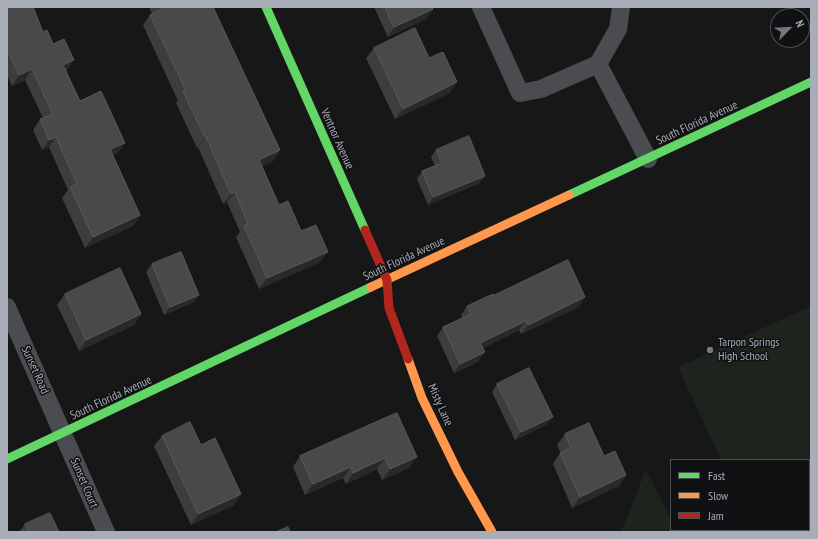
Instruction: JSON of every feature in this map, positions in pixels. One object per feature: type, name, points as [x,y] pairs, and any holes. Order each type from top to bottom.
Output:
[{"type":"street","name":"Ventnor Avenue","points":[[266,7],[387,280]]},
{"type":"street","points":[[481,7],[520,93],[541,89],[598,64],[618,29],[621,7]]},
{"type":"street","points":[[598,64],[648,159]]},
{"type":"street","name":"South Florida Avenue","points":[[7,459],[811,82]]},
{"type":"street","name":"Misty Lane","points":[[387,280],[389,308],[422,398],[458,472],[492,532]]},
{"type":"street","name":"Sunset Road","points":[[7,307],[63,433]]},
{"type":"street","name":"Sunset Court","points":[[63,433],[106,532]]},
{"type":"shaded area","points":[[811,306],[811,532],[754,531],[810,531],[810,459],[721,459],[678,367]]},
{"type":"shaded area","points":[[646,469],[670,518],[670,531],[677,532],[621,532]]},
{"type":"building","points":[[7,7],[33,7],[43,32],[47,30],[53,44],[64,39],[74,60],[63,65],[80,101],[101,91],[125,143],[110,149],[140,215],[93,237],[70,187],[77,184],[56,137],[49,140],[40,119],[53,114],[32,69],[19,75],[7,50]]},
{"type":"building","points":[[161,7],[213,7],[280,150],[259,160],[279,205],[288,201],[301,231],[316,225],[328,252],[267,278],[244,226],[248,224],[235,192],[231,194],[206,137],[183,92],[186,91],[150,15],[162,9]]},
{"type":"building","points":[[385,7],[432,7],[433,9],[394,27]]},
{"type":"building","points":[[415,28],[429,58],[443,52],[457,82],[403,109],[374,48]]},
{"type":"building","points":[[469,136],[485,176],[433,197],[422,171],[442,163],[436,150]]},
{"type":"building","points":[[181,252],[199,295],[170,307],[152,264]]},
{"type":"building","points":[[568,260],[585,297],[528,325],[526,321],[480,343],[485,352],[460,364],[443,327],[471,314],[467,306]]},
{"type":"building","points":[[120,268],[141,314],[86,340],[65,294]]},
{"type":"building","points":[[529,368],[553,417],[521,432],[497,384]]},
{"type":"building","points":[[397,413],[417,457],[390,469],[385,458],[353,473],[351,467],[313,484],[300,456]]},
{"type":"building","points":[[190,422],[201,445],[215,438],[241,494],[198,514],[162,436]]},
{"type":"building","points":[[589,423],[604,456],[615,451],[626,475],[580,497],[560,453],[571,448],[565,434]]},
{"type":"building","points":[[50,513],[59,532],[29,532],[25,524]]},
{"type":"building","points":[[288,527],[290,532],[276,532]]},
{"type":"traffic: fast","points":[[266,7],[365,230]]},
{"type":"traffic: fast","points":[[569,195],[811,82]]},
{"type":"traffic: fast","points":[[7,459],[371,287]]},
{"type":"traffic: slow","points":[[371,287],[569,195]]},
{"type":"traffic: slow","points":[[408,359],[422,398],[458,472],[492,532]]},
{"type":"traffic: jam","points":[[365,230],[387,280],[389,308],[408,359]]},
{"type":"place","name":"Tarpon Springs High School","points":[[710,350]]}]
